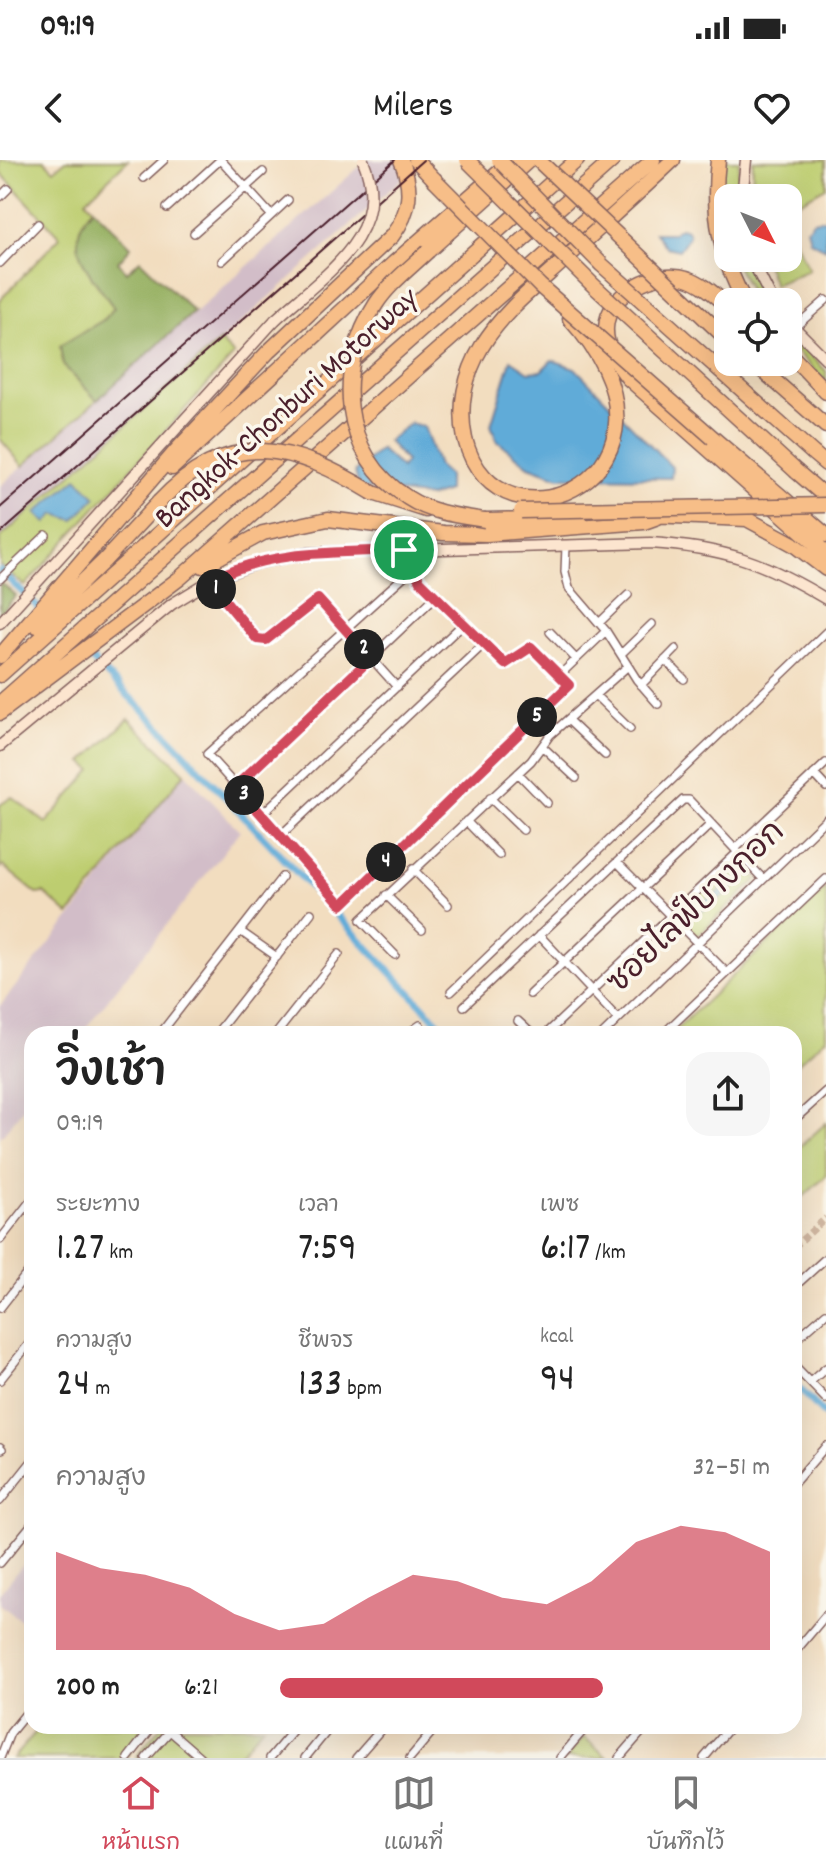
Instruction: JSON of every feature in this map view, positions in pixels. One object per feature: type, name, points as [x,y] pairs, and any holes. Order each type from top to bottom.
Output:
[{"type":"highway","points":[[58,608],[131,506],[176,451],[268,352],[375,253],[402,223],[409,204],[409,184],[401,160]]},
{"type":"highway","points":[[416,160],[540,286],[597,352],[610,379],[617,417],[613,448],[592,479],[561,495],[526,497],[498,487],[479,468],[463,430],[463,397],[482,346],[513,306],[673,160]]},
{"type":"highway","points":[[467,160],[594,286],[826,497]]},
{"type":"highway","points":[[499,160],[602,265],[820,459]]},
{"type":"highway","points":[[131,506],[394,263],[512,160]]},
{"type":"highway","points":[[529,160],[428,251],[378,301],[365,322],[353,349],[347,385],[351,419],[371,463],[407,498],[438,511],[485,520],[627,515],[709,515],[747,519],[793,544],[826,569]]},
{"type":"highway","points":[[538,160],[714,327]]},
{"type":"highway","name":"Bangkok-Chonburi Motorway","points":[[0,675],[58,608],[577,160]]},
{"type":"highway","name":"Bangkok-Chonburi Motorway","points":[[0,703],[613,160]]},
{"type":"highway","points":[[0,713],[180,578],[653,160]]},
{"type":"highway","points":[[718,160],[714,196],[717,233],[737,288]]},
{"type":"highway","points":[[714,294],[700,283],[685,277],[672,275],[639,282],[621,298],[606,324],[607,341],[614,358],[628,378],[826,553]]},
{"type":"highway","points":[[540,286],[826,535]]},
{"type":"highway","points":[[802,368],[826,392]]},
{"type":"highway","points":[[768,376],[826,426]]},
{"type":"highway","points":[[0,656],[39,627],[186,475],[208,461],[230,453],[259,450],[307,458],[386,499],[445,512],[826,505]]},
{"type":"highway","points":[[180,578],[263,533],[310,521],[351,519],[443,533],[487,534],[644,522],[658,517]]},
{"type":"main road","points":[[0,623],[275,320],[348,252],[364,229],[372,210],[373,197],[363,160]]},
{"type":"main road","points":[[742,184],[746,160]]},
{"type":"main road","points":[[802,334],[824,355]]},
{"type":"main road","points":[[0,746],[172,604],[209,581],[258,563],[308,553],[650,543],[729,552],[769,567],[826,599]]},
{"type":"street","points":[[144,178],[164,160]]},
{"type":"street","points":[[167,208],[221,160],[271,215]]},
{"type":"street","points":[[194,233],[263,172]]},
{"type":"street","points":[[0,197],[8,189]]},
{"type":"street","points":[[222,261],[288,200]]},
{"type":"street","points":[[0,263],[38,224]]},
{"type":"street","points":[[802,316],[826,300]]},
{"type":"street","points":[[0,579],[46,535]]},
{"type":"street","points":[[566,546],[565,572],[569,588],[606,631],[641,685],[658,704]]},
{"type":"street","points":[[404,550],[420,581],[505,664],[531,647],[569,685],[342,905],[207,754],[413,568]]},
{"type":"street","points":[[209,581],[262,641],[314,599],[397,687]]},
{"type":"street","points":[[599,623],[628,595]]},
{"type":"street","points":[[236,786],[436,596]]},
{"type":"street","points":[[261,815],[465,622]]},
{"type":"street","points":[[621,654],[652,624]]},
{"type":"street","points":[[564,671],[606,631]]},
{"type":"street","points":[[550,632],[576,659]]},
{"type":"street","points":[[451,992],[826,632]]},
{"type":"street","points":[[280,836],[485,643]]},
{"type":"street","points":[[641,685],[676,649]]},
{"type":"street","points":[[665,660],[684,679]]},
{"type":"street","points":[[395,955],[361,920],[544,748],[550,735],[628,666]]},
{"type":"street","points":[[596,696],[630,729]]},
{"type":"street","points":[[569,721],[605,755]]},
{"type":"street","points":[[544,748],[576,778]]},
{"type":"street","points":[[554,1026],[826,763]]},
{"type":"street","points":[[518,773],[547,803]]},
{"type":"street","points":[[814,774],[826,787]]},
{"type":"street","points":[[490,798],[523,830]]},
{"type":"street","points":[[464,1006],[683,800],[689,800],[763,879]]},
{"type":"street","name":"ซอยไลฟ์บางกอก","points":[[611,1026],[826,819]]},
{"type":"street","points":[[466,821],[499,855]]},
{"type":"street","points":[[530,994],[711,824]]},
{"type":"street","points":[[617,862],[727,973]]},
{"type":"street","points":[[413,869],[448,905]]},
{"type":"street","points":[[166,1026],[282,877]]},
{"type":"street","points":[[671,1026],[826,879]]},
{"type":"street","points":[[386,895],[422,930]]},
{"type":"street","points":[[222,1026],[311,913]]},
{"type":"street","points":[[240,931],[277,957]]},
{"type":"street","points":[[539,935],[618,1019]]},
{"type":"street","points":[[282,1026],[339,954]]},
{"type":"street","points":[[518,1021],[523,1026]]},
{"type":"street","points":[[802,1113],[826,1091]]},
{"type":"street","points":[[0,1240],[24,1209]]},
{"type":"street","points":[[802,1280],[826,1258]]},
{"type":"street","points":[[0,1308],[24,1277]]},
{"type":"street","points":[[802,1334],[826,1313]]},
{"type":"street","points":[[0,1380],[24,1350]]},
{"type":"street","points":[[810,1382],[826,1368]]},
{"type":"street","points":[[802,1374],[826,1399]]},
{"type":"street","points":[[802,1474],[826,1446]]},
{"type":"street","points":[[0,1501],[24,1471]]},
{"type":"street","points":[[0,1563],[24,1534]]},
{"type":"street","points":[[802,1644],[825,1619]]},
{"type":"street","points":[[0,1758],[10,1733],[24,1716]]},
{"type":"street","points":[[0,1732],[10,1733]]},
{"type":"street","points":[[128,1758],[147,1734]]},
{"type":"street","points":[[146,1758],[167,1734]]},
{"type":"street","points":[[173,1734],[200,1757]]},
{"type":"street","points":[[270,1758],[290,1734]]},
{"type":"street","points":[[305,1758],[324,1734]]},
{"type":"street","points":[[356,1758],[377,1734]]},
{"type":"street","points":[[410,1758],[430,1734]]},
{"type":"street","points":[[560,1758],[580,1734]]},
{"type":"street","points":[[619,1758],[640,1734]]},
{"type":"street","points":[[704,1758],[724,1734]]},
{"type":"shaded area","points":[[367,160],[423,160],[0,538],[0,486]]},
{"type":"shaded area","points":[[185,773],[240,831],[87,1026],[24,1026],[24,1107],[0,1138],[0,1006]]},
{"type":"shaded area","points":[[24,1563],[24,1624],[0,1604],[0,1593]]},
{"type":"green space","points":[[0,160],[44,160],[54,170],[66,160],[128,160],[86,200],[93,208],[83,221],[79,234],[82,259],[114,308],[105,319],[60,346],[63,365],[97,400],[23,466],[0,439],[0,300],[60,237],[0,172]]},
{"type":"green space","points":[[725,160],[739,160],[738,184],[722,184]]},
{"type":"green space","points":[[753,160],[826,160],[826,187],[802,200],[802,184],[752,184]]},
{"type":"green space","points":[[93,208],[131,247],[118,262],[127,272],[140,260],[194,312],[97,400],[63,365],[60,346],[105,319],[114,308],[88,272],[78,247],[83,222]]},
{"type":"green space","points":[[802,255],[809,270],[774,285],[769,272],[802,272]]},
{"type":"green space","points":[[740,272],[752,272],[759,288],[748,288]]},
{"type":"green space","points":[[220,341],[234,355],[25,586],[0,566],[0,538]]},
{"type":"green space","points":[[802,347],[826,371],[826,382],[802,357]]},
{"type":"green space","points":[[0,582],[16,596],[0,614]]},
{"type":"green space","points":[[129,719],[185,773],[69,915],[44,893],[37,894],[3,866],[0,868],[0,805],[12,797],[46,823],[92,770],[83,762]]},
{"type":"green space","points":[[737,856],[758,879],[696,937],[675,915]]},
{"type":"green space","points":[[826,888],[826,1038],[802,1060],[802,1026],[679,1026]]},
{"type":"green space","points":[[826,1123],[826,1176],[802,1198],[802,1145]]},
{"type":"green space","points":[[34,1734],[145,1734],[126,1758],[13,1758]]},
{"type":"green space","points":[[154,1734],[256,1734],[236,1758],[135,1758]]},
{"type":"green space","points":[[584,1737],[608,1758],[566,1758]]},
{"type":"water","points":[[824,219],[826,249],[810,241],[807,228],[813,221]]},
{"type":"water","points":[[680,228],[687,230],[689,236],[679,250],[666,247],[655,233],[673,233]]},
{"type":"water","points":[[511,360],[529,372],[541,371],[552,360],[575,368],[672,467],[671,478],[559,477],[529,466],[497,441],[491,425]]},
{"type":"water","points":[[410,423],[424,427],[438,466],[448,475],[448,491],[429,497],[359,487],[355,472],[380,449],[401,468],[406,462],[388,441]]},
{"type":"water","points":[[77,478],[96,497],[74,520],[55,514],[47,523],[36,513]]},
{"type":"water","points":[[726,877],[731,881],[734,877],[732,890],[701,912],[703,902],[721,891]]},
{"type":"waterway","points":[[0,571],[40,609]]},
{"type":"waterway","points":[[83,651],[156,723],[441,1026]]},
{"type":"waterway","points":[[802,1391],[826,1416]]},
{"type":"tunnel","points":[[802,1240],[826,1218]]},
{"type":"railway","points":[[0,508],[395,160]]},
{"type":"railway","points":[[0,534],[423,160]]},
{"type":"route","points":[[404,550],[420,581],[505,664],[531,647],[569,685],[342,905],[236,786],[371,658],[318,599],[314,599],[266,640],[257,639],[209,581],[258,563],[308,553],[404,550]]}]
